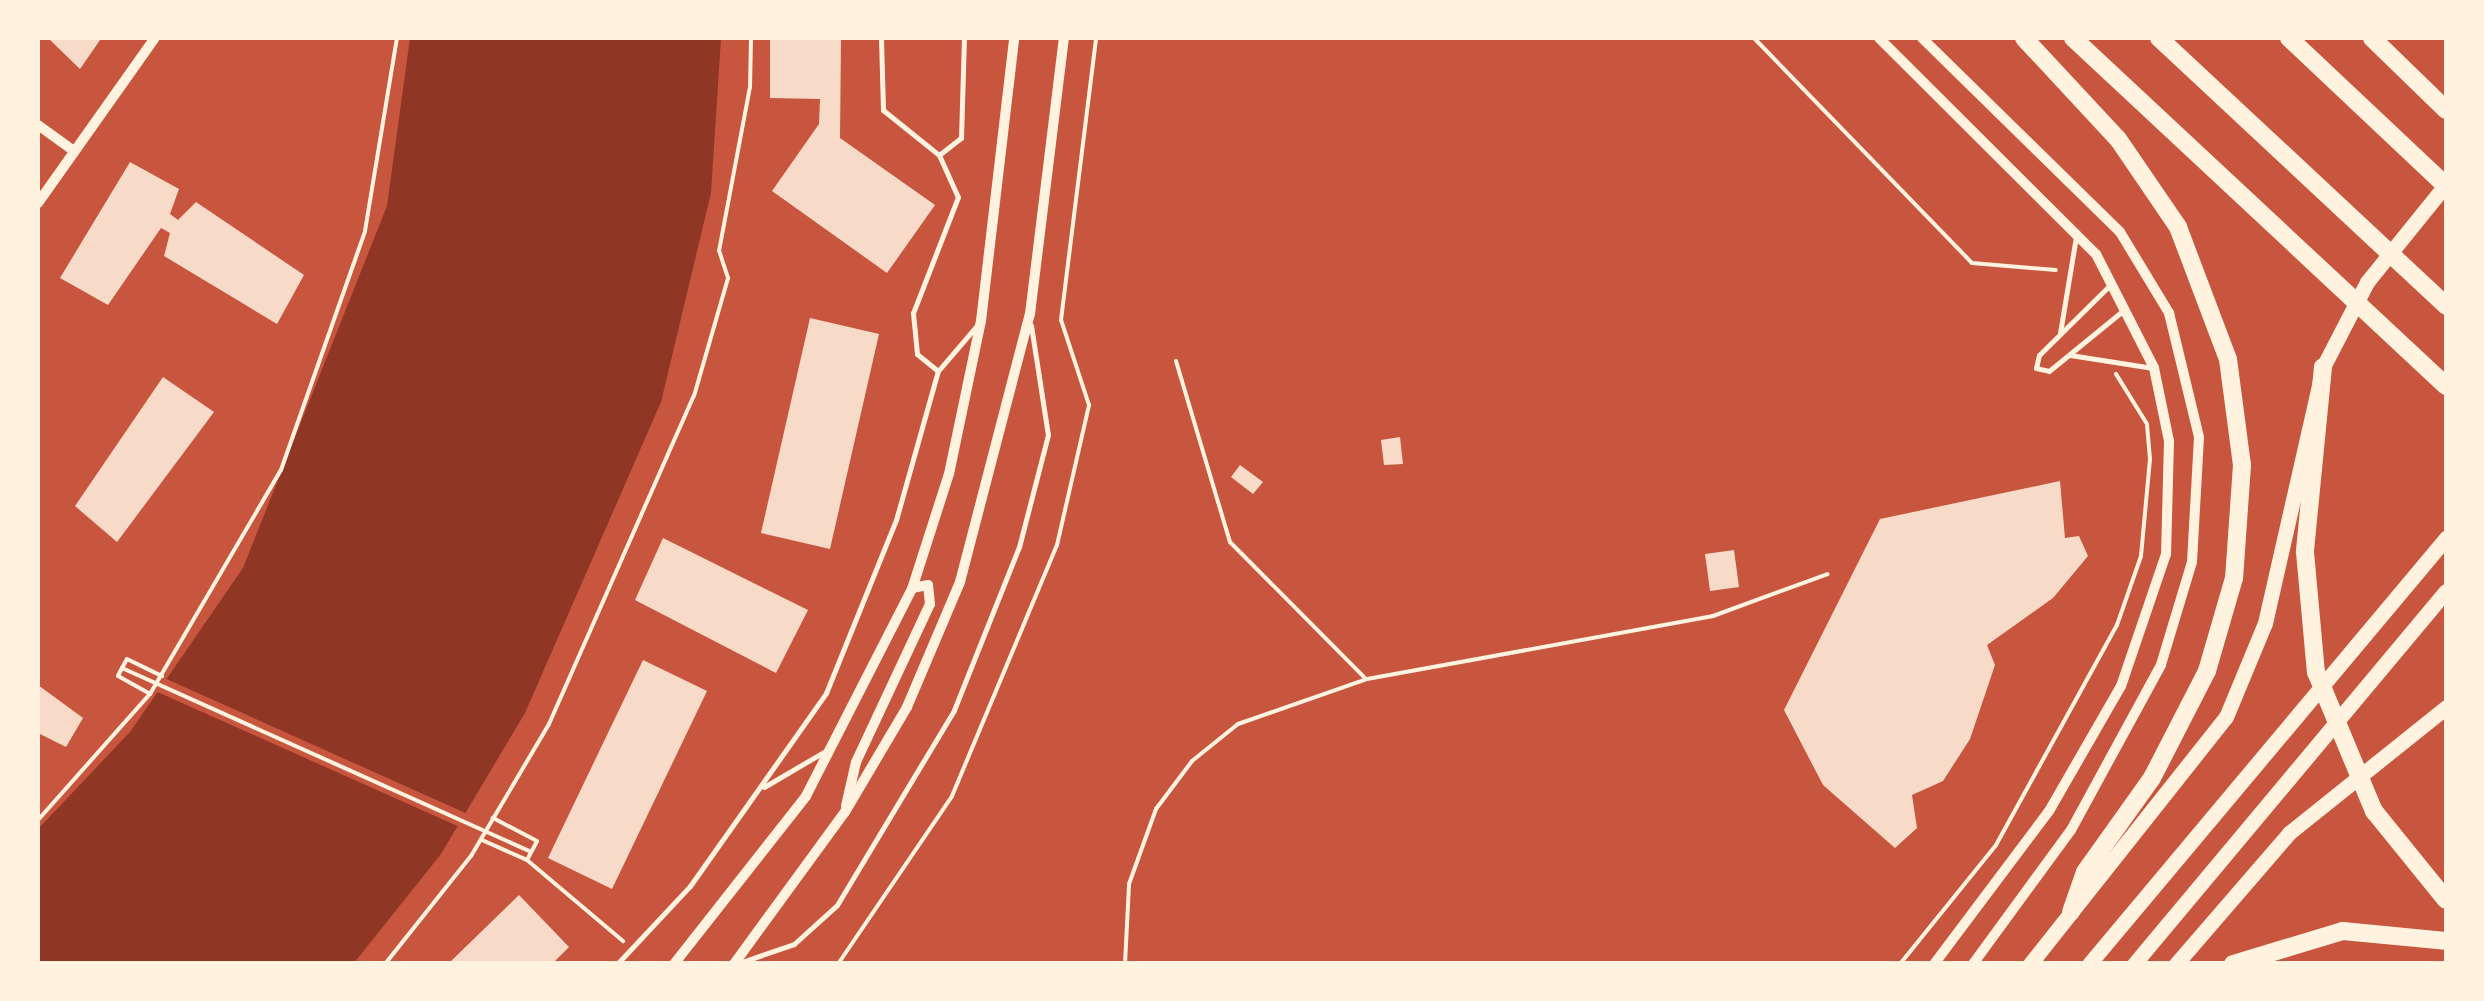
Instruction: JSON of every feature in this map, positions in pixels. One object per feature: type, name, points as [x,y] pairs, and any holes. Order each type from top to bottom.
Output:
[{"type":"highway","points":[[2024,38],[2118,138],[2178,226],[2228,359],[2242,465],[2234,578],[2208,671],[2152,778],[2085,872],[2071,912]]},
{"type":"highway","points":[[2072,38],[2446,386]]},
{"type":"highway","points":[[2159,38],[2446,306]]},
{"type":"highway","points":[[2290,38],[2446,185]]},
{"type":"highway","points":[[2372,38],[2446,110]]},
{"type":"highway","points":[[2323,366],[2306,536],[2316,672],[2374,810],[2446,900]]},
{"type":"highway","points":[[2233,964],[2342,931],[2446,941]]},
{"type":"main road","points":[[2030,964],[2188,773],[2242,687],[2266,623],[2323,366],[2366,282],[2446,185]]},
{"type":"main road","points":[[2089,964],[2446,538]]},
{"type":"main road","points":[[2134,964],[2446,591]]},
{"type":"main road","points":[[2176,964],[2257,866],[2358,771],[2446,706]]},
{"type":"street","points":[[38,204],[154,38]]},
{"type":"street","points":[[674,964],[750,873],[841,739],[912,589],[949,474],[981,321],[1010,79],[1011,38]]},
{"type":"street","points":[[735,964],[845,812],[907,707],[960,582],[1030,314],[1064,38]]},
{"type":"street","points":[[1879,38],[2076,228],[2114,282],[2154,368],[2172,495],[2147,621],[2049,811],[1934,964]]},
{"type":"street","points":[[1922,38],[2120,232],[2169,312],[2199,437],[2192,562],[2161,665],[2072,830],[1974,964]]},
{"type":"street","points":[[38,125],[74,151]]},
{"type":"street","points":[[845,812],[856,762],[930,604],[928,585],[912,589]]},
{"type":"lane","points":[[881,38],[882,110],[939,155],[958,197],[912,334],[917,354],[938,371]]},
{"type":"lane","points":[[939,155],[962,138],[964,38]]},
{"type":"lane","points":[[2059,336],[2073,282],[2076,228]]},
{"type":"lane","points":[[2114,282],[2059,336],[2036,368],[2049,372],[2128,307]]},
{"type":"lane","points":[[735,964],[794,944],[837,905],[954,710],[1019,546],[1048,436],[1030,314]]},
{"type":"lane","points":[[616,964],[764,787],[855,633],[938,371],[981,321]]},
{"type":"lane","points":[[2067,356],[2120,359],[2154,368]]},
{"type":"lane","points":[[764,787],[841,739]]},
{"type":"path","points":[[38,820],[150,694],[273,488],[341,314],[383,146],[397,38]]},
{"type":"path","points":[[385,964],[481,840],[549,724],[694,396],[728,278],[719,250],[750,88],[750,38]]},
{"type":"path","points":[[1754,38],[1972,263],[2040,264],[2073,282]]},
{"type":"path","points":[[1900,964],[1996,845],[2117,624],[2141,556],[2150,459],[2147,424],[2120,383],[2120,359]]},
{"type":"path","points":[[1176,361],[1230,542],[1366,678]]},
{"type":"path","points":[[1125,964],[1140,847],[1192,762],[1292,698],[1366,678],[1713,616],[1828,574]]},
{"type":"path","points":[[150,694],[118,676],[127,658],[162,676]]},
{"type":"path","points":[[122,668],[532,852]]},
{"type":"path","points":[[494,818],[537,841],[528,860]]},
{"type":"path","points":[[481,840],[528,860],[632,949]]},
{"type":"shaded area","points":[[410,38],[721,38],[711,193],[661,402],[525,713],[441,854],[354,963],[38,964],[38,829],[130,732],[243,568],[387,206]]},
{"type":"pier","points":[[162,677],[470,815],[462,828],[153,690]]},
{"type":"building","points":[[48,38],[97,38],[100,40],[80,69]]},
{"type":"building","points":[[770,38],[841,38],[840,138],[935,205],[887,273],[772,191],[819,124],[820,99],[770,98]]},
{"type":"building","points":[[130,162],[179,189],[170,214],[178,220],[196,202],[304,275],[277,324],[164,256],[170,233],[161,228],[108,305],[60,278]]},
{"type":"building","points":[[810,318],[879,334],[830,549],[761,533]]},
{"type":"building","points":[[163,377],[214,412],[117,542],[75,506]]},
{"type":"building","points":[[1400,437],[1403,464],[1384,465],[1381,440]]},
{"type":"building","points":[[1240,465],[1263,482],[1253,494],[1231,477]]},
{"type":"building","points":[[2060,481],[2065,538],[2079,536],[2088,556],[2053,598],[1987,645],[1995,665],[1970,739],[1943,781],[1912,795],[1917,828],[1895,848],[1823,785],[1784,710],[1880,519]]},
{"type":"building","points":[[663,538],[808,610],[776,673],[635,600]]},
{"type":"building","points":[[1734,550],[1739,587],[1710,591],[1705,554]]},
{"type":"building","points":[[643,660],[707,691],[612,889],[548,858]]},
{"type":"building","points":[[38,685],[83,718],[66,747],[38,733]]},
{"type":"building","points":[[519,895],[569,947],[552,964],[448,964]]}]
